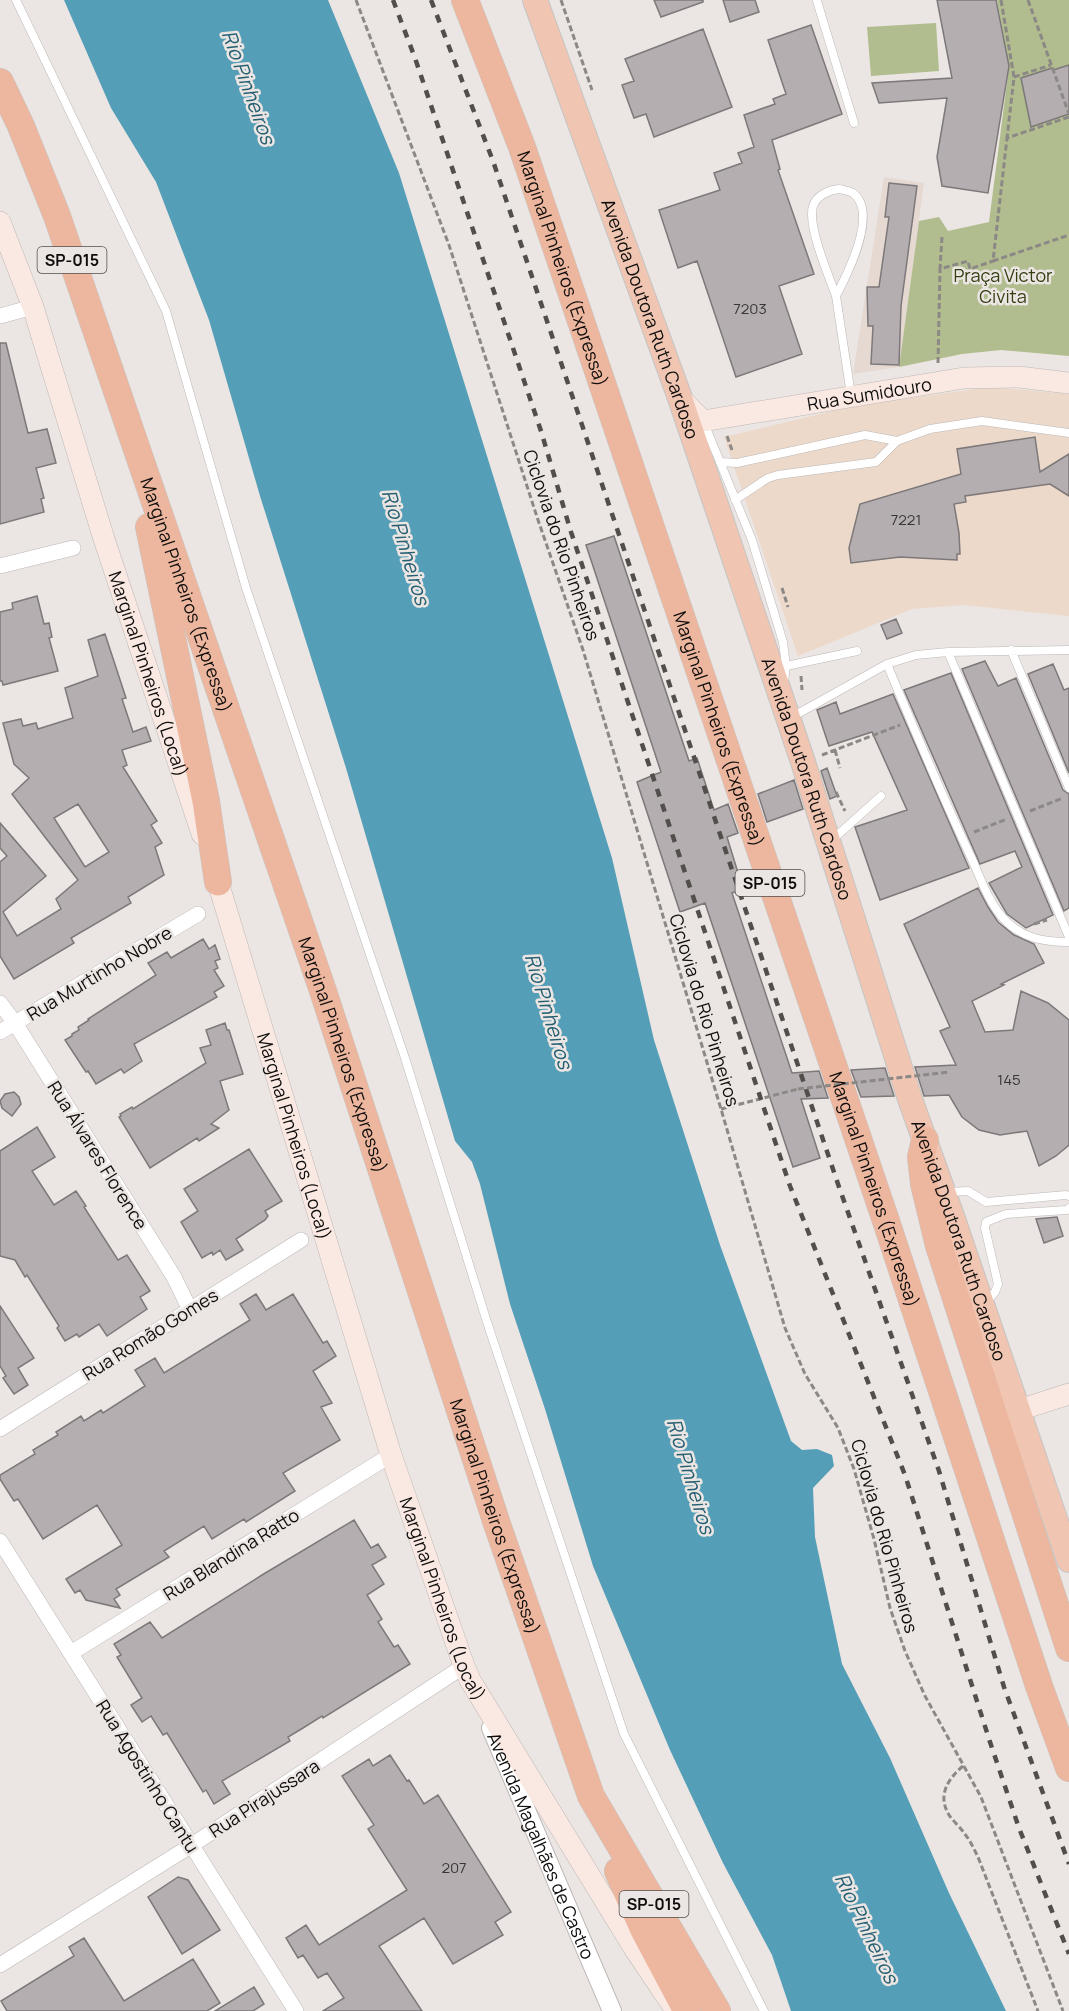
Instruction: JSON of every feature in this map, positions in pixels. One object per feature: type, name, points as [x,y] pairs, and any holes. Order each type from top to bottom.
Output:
[{"type":"highway","name":"Marginal Pinheiros (Expressa)","points":[[465,0],[522,147],[887,1224],[1039,1686],[1069,1768]]},
{"type":"highway","name":"Avenida Doutora Ruth Cardoso","points":[[535,0],[680,398],[803,762],[898,1064],[983,1305],[1069,1560]]},
{"type":"highway","name":"Marginal Pinheiros (Expressa)","points":[[0,82],[21,126],[57,216],[320,980],[497,1524],[591,1796],[717,2011]]},
{"type":"highway","points":[[134,441],[148,522],[207,801],[218,882]]},
{"type":"highway","points":[[925,1140],[921,1157],[924,1184],[939,1246],[1069,1648]]},
{"type":"highway","points":[[591,1796],[621,1878],[644,1930],[687,2011]]},
{"type":"main road","name":"Marginal Pinheiros (Local)","points":[[0,222],[33,307],[104,539],[218,882],[391,1455],[467,1673],[634,1948],[676,2011]]},
{"type":"main road","name":"Rua Sumidouro","points":[[703,421],[964,378],[1019,377],[1069,383]]},
{"type":"main road","points":[[680,398],[703,421]]},
{"type":"main road","points":[[1018,1410],[1069,1394]]},
{"type":"street","points":[[0,316],[33,307]]},
{"type":"street","points":[[0,566],[73,548]]},
{"type":"street","name":"Rua Murtinho Nobre","points":[[0,1032],[198,914]]},
{"type":"street","name":"Rua Álvares Florence","points":[[0,1003],[15,1023],[174,1277],[190,1310]]},
{"type":"street","name":"Rua Romão Gomes","points":[[0,1429],[301,1240]]},
{"type":"street","name":"Rua Blandina Ratto","points":[[71,1653],[391,1455]]},
{"type":"street","name":"Rua Agostinho Cantu","points":[[0,1541],[296,2011]]},
{"type":"street","name":"Rua Pirajussara","points":[[0,1965],[467,1673]]},
{"type":"street","name":"Avenida Magalhães de Castro","points":[[467,1673],[612,2011]]},
{"type":"lane","points":[[16,0],[166,311],[246,588],[405,1058],[491,1333],[624,1734],[764,2011]]},
{"type":"lane","points":[[822,0],[816,0],[854,123]]},
{"type":"lane","points":[[836,296],[859,245],[862,223],[861,205],[852,193],[839,189],[830,190],[817,199],[813,207],[812,219],[816,240],[836,296],[852,397]]},
{"type":"lane","points":[[703,421],[752,540],[783,642],[786,666],[784,710],[887,664],[916,655],[948,652],[1069,650]]},
{"type":"lane","points":[[735,500],[768,478],[778,475],[876,462],[897,441],[930,429],[982,421],[1069,433]]},
{"type":"lane","points":[[720,462],[737,463],[865,435],[897,441]]},
{"type":"lane","points":[[1011,650],[1069,788]]},
{"type":"lane","points":[[786,666],[857,651]]},
{"type":"lane","points":[[948,652],[1069,937]]},
{"type":"lane","points":[[887,664],[961,837],[991,899],[1004,918],[1027,937],[1046,942],[1069,942]]},
{"type":"lane","points":[[829,843],[881,796]]},
{"type":"lane","points":[[944,1193],[968,1191],[986,1202],[1069,1196]]},
{"type":"lane","points":[[983,1305],[995,1292],[998,1284],[985,1228],[986,1222],[1006,1214],[1069,1208]]},
{"type":"path","name":"Ciclovia do Rio Pinheiros","points":[[356,0],[449,245],[537,517],[583,650],[785,1328],[805,1374],[838,1428],[854,1469],[890,1608],[905,1651],[925,1696],[981,1797],[1063,2011]]},
{"type":"path","points":[[993,261],[1014,77],[1001,0]]},
{"type":"path","points":[[1007,138],[1069,116],[1028,0]]},
{"type":"path","points":[[1014,77],[1051,65]]},
{"type":"path","points":[[940,269],[968,261],[970,269],[1069,235]]},
{"type":"path","points":[[942,237],[937,359],[942,381]]},
{"type":"path","points":[[840,768],[835,750],[911,721]]},
{"type":"path","points":[[1018,930],[1060,915]]},
{"type":"path","points":[[721,1108],[798,1089],[950,1072]]},
{"type":"path","points":[[963,1766],[948,1781],[944,1798],[945,1807],[969,1840],[978,1857],[1038,2011]]},
{"type":"shaded area","points":[[884,177],[924,183],[899,367],[853,374]]},
{"type":"shaded area","points":[[989,387],[1069,394],[1069,616],[964,605],[912,609],[798,656],[724,437],[854,406]]},
{"type":"green space","name":"Praça Victor Civita","points":[[997,0],[1069,0],[1069,356],[1001,350],[962,354],[899,367],[919,221],[939,217],[948,231],[989,222],[1009,67]]},
{"type":"green space","points":[[936,23],[939,71],[871,76],[867,27]]},
{"type":"water","name":"Rio Pinheiros","points":[[64,0],[328,0],[399,173],[612,858],[654,1040],[720,1245],[791,1441],[802,1450],[817,1449],[832,1455],[834,1466],[813,1488],[815,1537],[842,1664],[890,1758],[949,1893],[1006,2011],[791,2011],[772,1955],[723,1863],[670,1750],[593,1566],[510,1304],[480,1184],[472,1162],[455,1141],[346,768],[260,496],[209,320],[156,182],[111,108]]},
{"type":"building","points":[[654,0],[703,0],[703,2],[661,17]]},
{"type":"building","points":[[723,0],[755,0],[759,12],[730,22]]},
{"type":"building","points":[[937,0],[996,0],[1009,66],[988,193],[942,186],[937,157],[947,98],[879,103],[872,83],[952,78]]},
{"type":"building","points":[[811,25],[842,114],[772,140],[780,169],[778,170],[814,274],[779,286],[802,354],[736,377],[697,261],[678,268],[659,210],[720,190],[714,173],[742,163],[738,153],[754,147],[744,115],[775,104],[773,99],[786,94],[768,40]]},
{"type":"building","points":[[703,29],[732,107],[654,137],[646,114],[634,118],[622,85],[634,81],[625,59]]},
{"type":"building","points":[[1069,65],[1069,114],[1031,127],[1021,78]]},
{"type":"building","points":[[889,183],[917,186],[901,306],[899,365],[871,364],[873,326],[868,326],[867,287],[879,287],[889,217],[885,217]]},
{"type":"building","points":[[0,343],[6,343],[28,433],[47,429],[56,463],[36,468],[44,498],[41,499],[44,512],[0,524]]},
{"type":"building","points":[[1035,437],[1040,472],[1069,454],[1069,496],[1050,484],[965,496],[966,502],[954,504],[959,533],[960,554],[957,554],[957,560],[900,557],[851,563],[849,548],[860,504],[961,474],[957,449]]},
{"type":"building","points":[[614,536],[689,761],[697,758],[714,810],[728,804],[738,833],[727,837],[743,889],[732,893],[792,1073],[819,1071],[828,1098],[801,1099],[820,1158],[793,1167],[705,903],[680,912],[637,782],[661,772],[586,545]]},
{"type":"building","points":[[37,596],[44,624],[49,623],[52,637],[49,638],[58,671],[3,685],[0,681],[0,612],[13,609],[12,603]]},
{"type":"building","points":[[896,619],[902,633],[887,639],[881,625]]},
{"type":"building","points":[[105,634],[126,698],[122,699],[133,732],[146,727],[151,741],[122,750],[127,765],[123,767],[157,821],[151,825],[162,843],[155,847],[164,875],[128,897],[131,903],[71,938],[74,943],[14,979],[0,956],[0,862],[7,856],[0,848],[0,823],[46,876],[3,912],[17,936],[61,909],[56,899],[78,880],[12,794],[29,778],[14,764],[3,723],[21,719],[23,726],[36,723],[38,729],[73,718],[65,688],[98,676],[88,640]],"holes":[[[78,804],[109,852],[85,867],[54,818]]]},
{"type":"building","points":[[985,661],[998,686],[1016,678],[1063,790],[1069,794],[1069,908],[1064,911],[962,669]]},
{"type":"building","points":[[1053,664],[1064,690],[1069,688],[1069,773],[1028,674]]},
{"type":"building","points":[[951,673],[1053,915],[1026,928],[1007,914],[989,883],[1022,867],[1015,851],[980,864],[904,690]]},
{"type":"building","points":[[893,694],[969,868],[880,900],[855,827],[907,810],[872,732],[829,746],[817,710],[836,702],[840,714]]},
{"type":"building","points":[[827,768],[837,796],[830,799],[821,771]]},
{"type":"building","points":[[794,780],[803,809],[767,822],[758,794]]},
{"type":"building","points":[[978,888],[998,922],[1014,935],[1034,944],[1044,963],[972,1001],[985,1032],[1013,1030],[1021,991],[1048,1003],[1069,1020],[1069,1145],[1039,1166],[1027,1131],[1000,1135],[979,1130],[962,1117],[949,1095],[924,1096],[915,1067],[956,1065],[940,1031],[950,1027],[904,924]]},
{"type":"building","points":[[203,939],[209,949],[215,945],[220,959],[215,961],[218,968],[214,970],[224,986],[214,992],[217,997],[134,1044],[142,1061],[124,1073],[121,1069],[96,1084],[65,1040],[79,1030],[78,1027],[88,1019],[156,975],[148,963],[167,952],[171,958]]},
{"type":"building","points":[[225,1023],[243,1074],[220,1081],[229,1110],[211,1124],[219,1128],[199,1141],[197,1138],[150,1168],[119,1117],[120,1114],[132,1107],[133,1109],[206,1063],[200,1048],[211,1045],[206,1030]]},
{"type":"building","points":[[885,1068],[894,1096],[861,1097],[851,1070]]},
{"type":"building","points":[[14,1092],[21,1104],[12,1116],[2,1108],[0,1101],[5,1094]]},
{"type":"building","points":[[37,1127],[55,1157],[32,1171],[54,1205],[76,1191],[118,1260],[127,1255],[150,1291],[140,1297],[147,1309],[107,1336],[99,1324],[79,1337],[77,1334],[65,1341],[57,1328],[59,1326],[27,1275],[25,1277],[15,1260],[0,1256],[0,1151]]},
{"type":"building","points":[[249,1149],[282,1201],[265,1211],[268,1216],[265,1220],[236,1239],[243,1250],[226,1260],[220,1250],[202,1258],[181,1222],[198,1211],[184,1189]]},
{"type":"building","points":[[1057,1217],[1063,1236],[1044,1243],[1036,1219]]},
{"type":"building","points":[[256,1294],[266,1310],[293,1294],[323,1343],[327,1341],[336,1356],[313,1371],[332,1403],[321,1407],[340,1440],[283,1473],[295,1491],[246,1522],[244,1519],[212,1539],[204,1526],[164,1551],[169,1557],[116,1589],[120,1595],[114,1599],[120,1608],[86,1600],[80,1590],[75,1593],[66,1579],[122,1545],[97,1505],[43,1539],[18,1499],[14,1501],[0,1479],[0,1475],[35,1454],[33,1450],[58,1435],[56,1432],[81,1416],[84,1421],[101,1410],[103,1413],[145,1386],[135,1370],[155,1358],[164,1373],[250,1320],[240,1304]]},
{"type":"building","points":[[0,1306],[34,1358],[18,1368],[28,1385],[14,1394],[3,1378],[6,1376],[0,1366]]},
{"type":"building","points":[[354,1520],[371,1548],[378,1544],[386,1557],[372,1565],[384,1584],[367,1595],[382,1619],[378,1622],[394,1647],[398,1645],[410,1664],[288,1737],[290,1741],[222,1781],[230,1794],[214,1804],[206,1790],[203,1792],[167,1733],[163,1735],[151,1716],[142,1722],[131,1705],[142,1698],[117,1657],[121,1655],[114,1644],[150,1622],[162,1638]]},
{"type":"building","points":[[390,1755],[424,1804],[438,1795],[511,1912],[495,1922],[503,1935],[453,1964],[424,1918],[379,1946],[422,2011],[323,2011],[344,1998],[327,1973],[318,1978],[303,1955],[298,1958],[286,1938],[306,1925],[319,1945],[407,1890],[368,1829],[374,1825],[342,1776],[369,1759],[373,1766]]},
{"type":"building","points":[[178,1877],[188,1880],[220,1930],[182,1954],[148,1897]]},
{"type":"building","points":[[84,1938],[124,2001],[193,1959],[220,2003],[207,2011],[7,2011],[1,2001],[74,1956],[69,1947]]},
{"type":"building","points":[[254,1987],[264,2004],[253,2011],[215,2011]]},
{"type":"railway","points":[[393,0],[415,58],[541,431],[571,532],[790,1186],[905,1475],[1019,1828],[1069,1954]]},
{"type":"railway","points":[[431,0],[493,161],[838,1184],[939,1471],[1004,1687],[1069,1864]]}]
